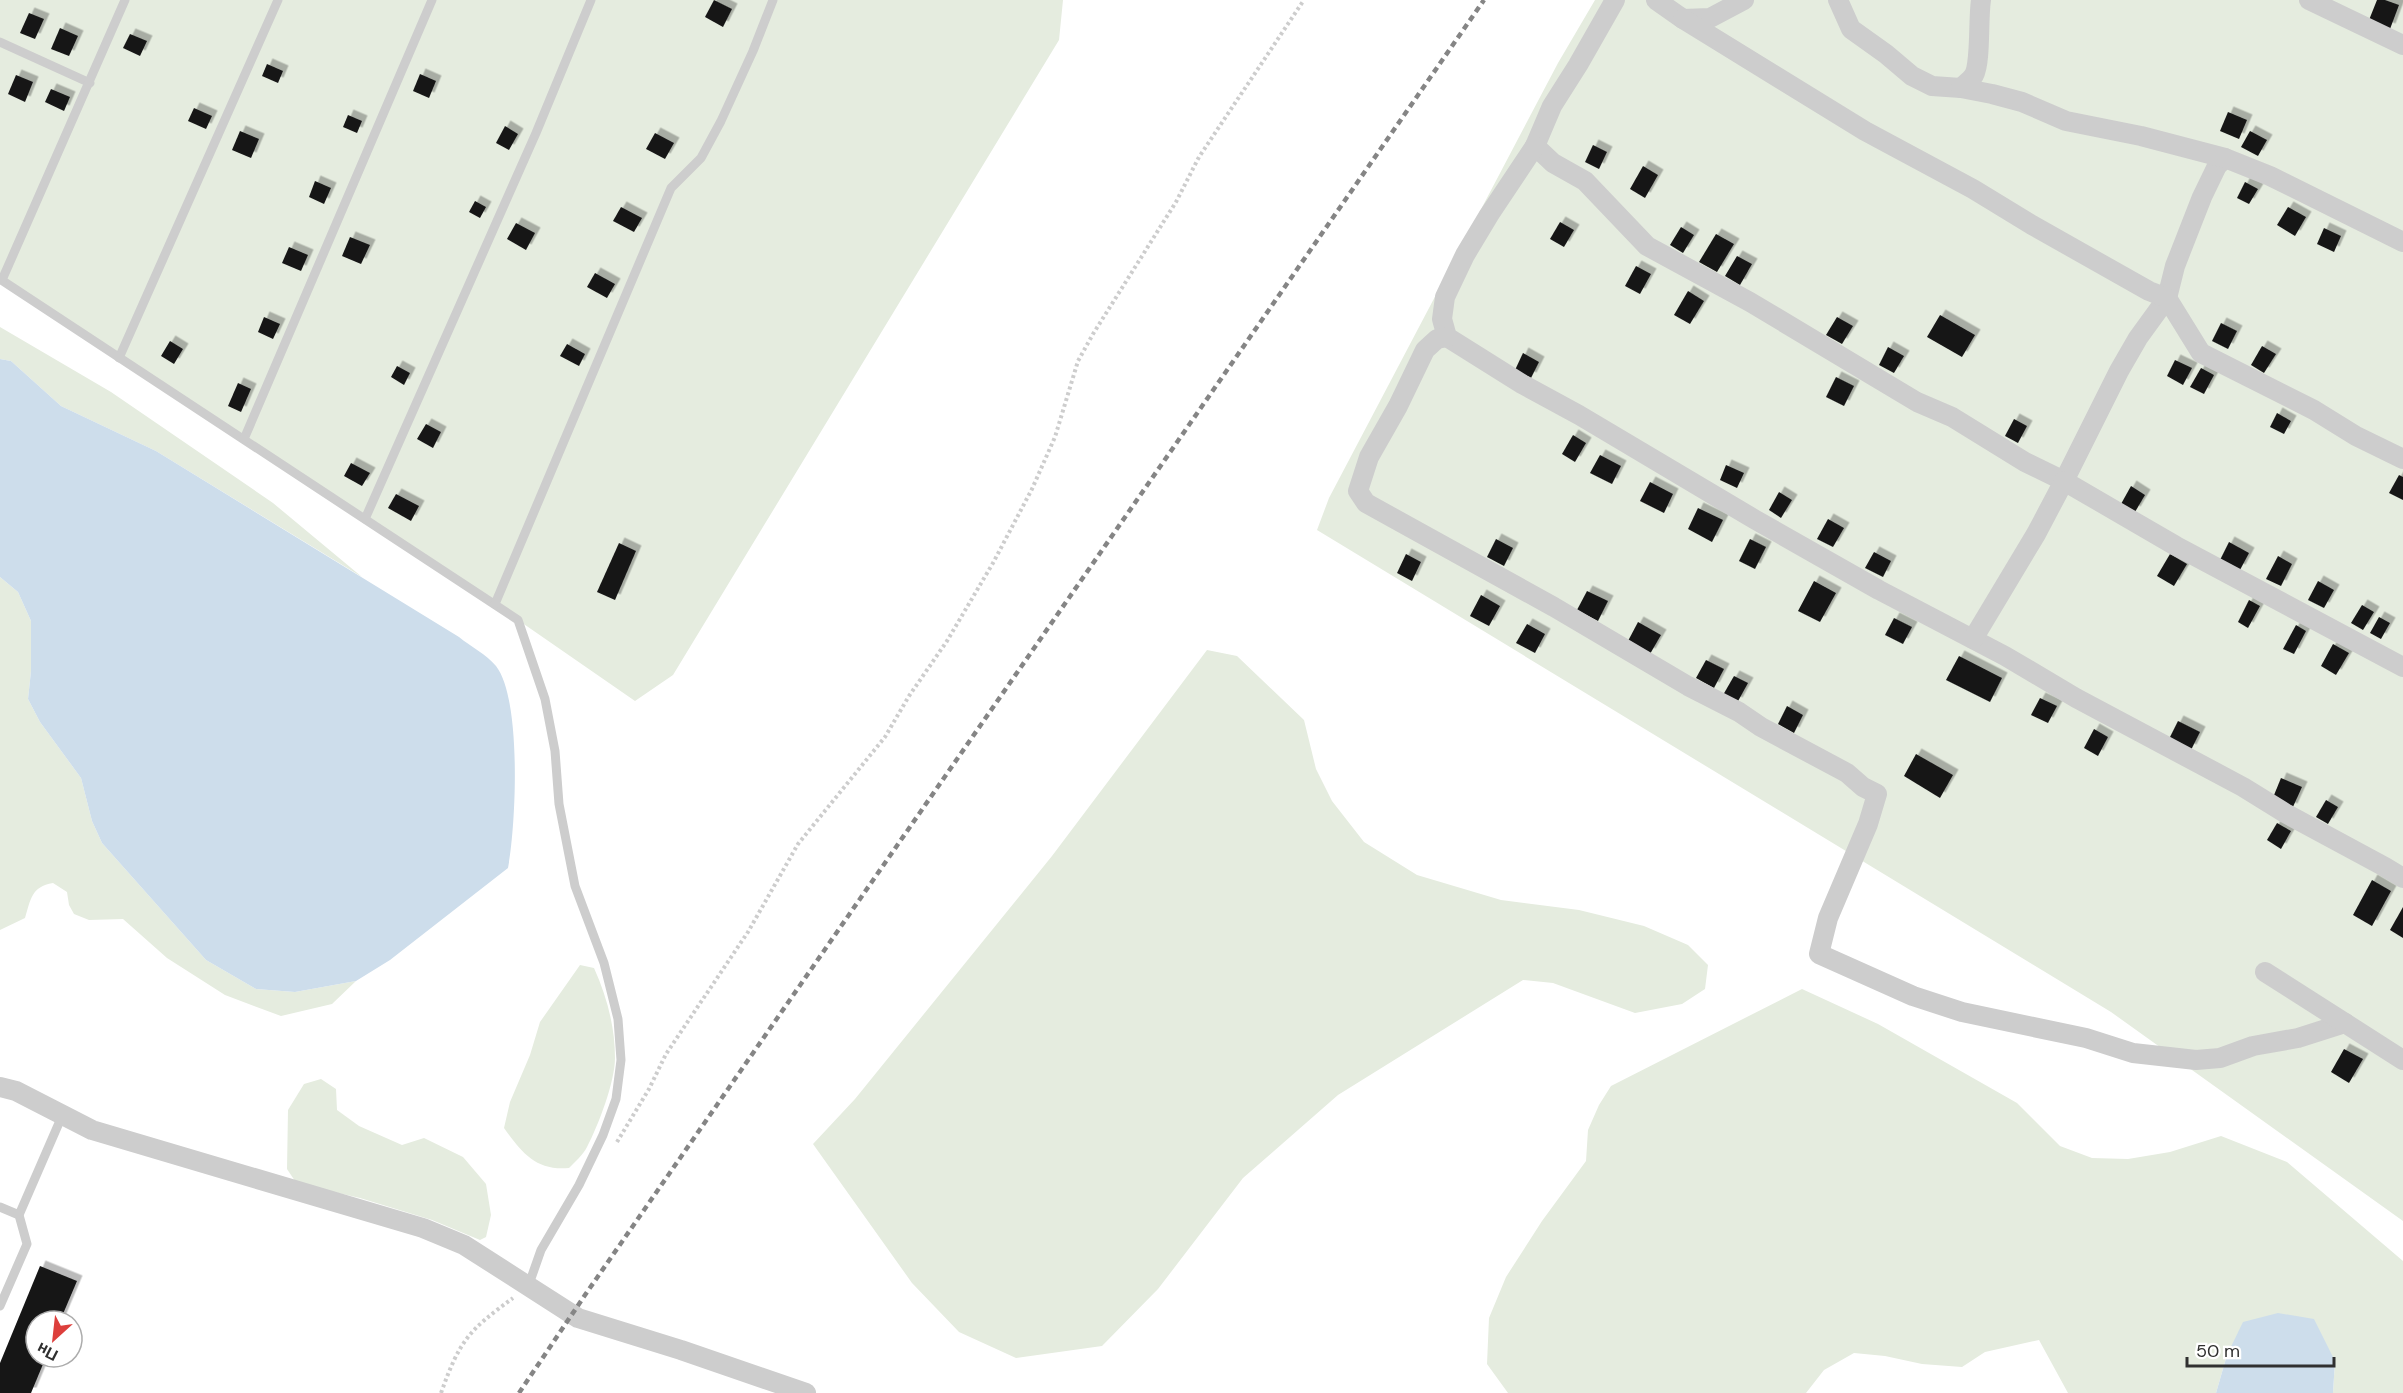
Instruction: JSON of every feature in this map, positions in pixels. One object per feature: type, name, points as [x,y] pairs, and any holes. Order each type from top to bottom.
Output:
[{"type":"street","points":[[1615,0],[1552,106],[1535,146],[1465,255],[1445,297],[1442,320],[1447,337],[1522,384],[1879,590],[2243,787],[2285,813],[2403,878]]},
{"type":"street","points":[[1656,0],[1865,131],[1973,189],[2149,291],[2168,298],[2201,353],[2314,410],[2356,436],[2403,459]]},
{"type":"street","points":[[1683,19],[1710,18],[1744,0]]},
{"type":"street","points":[[1838,0],[1851,29],[1912,76],[1932,86],[1961,88],[2022,102],[2066,121],[2141,136],[2225,158],[2270,176],[2403,242]]},
{"type":"street","points":[[1961,88],[1973,78],[1978,66],[1977,41],[1981,0]]},
{"type":"street","points":[[2309,0],[2403,45]]},
{"type":"street","points":[[1535,146],[1553,163],[1585,181],[1647,246],[1750,302],[1917,402],[1952,417],[2025,462],[2064,481],[2176,546],[2403,667]]},
{"type":"street","points":[[1972,639],[2036,534],[2119,371],[2138,338],[2168,298],[2175,266],[2202,196],[2217,166],[2225,158]]},
{"type":"street","points":[[1447,337],[1437,339],[1425,350],[1398,406],[1369,457],[1358,491],[1366,503],[1554,607],[1680,681],[1739,712],[1761,727],[1847,773],[1863,787],[1876,794],[1868,824],[1828,918],[1819,954],[1913,996],[1962,1012],[2086,1038],[2133,1053],[2196,1060],[2220,1058],[2253,1046],[2298,1038],[2345,1023]]},
{"type":"street","points":[[2265,972],[2403,1060]]},
{"type":"street","points":[[0,1087],[16,1092],[92,1130],[423,1228],[464,1245],[578,1318],[806,1393]]},
{"type":"lane","points":[[125,0],[1,279],[518,620],[545,699],[555,751],[560,804],[575,885],[604,963],[618,1019],[621,1060],[616,1099],[603,1135],[579,1185],[541,1250],[528,1287]]},
{"type":"lane","points":[[120,358],[278,0]]},
{"type":"lane","points":[[244,439],[432,0]]},
{"type":"lane","points":[[365,519],[536,133],[591,0]]},
{"type":"lane","points":[[495,604],[671,188],[701,158],[721,121],[753,51],[773,0]]},
{"type":"lane","points":[[0,42],[90,83]]},
{"type":"lane","points":[[0,1306],[27,1244],[18,1215],[62,1116]]},
{"type":"lane","points":[[0,1207],[18,1215]]},
{"type":"path","points":[[614,1146],[649,1089],[666,1054],[748,932],[798,844],[885,737],[993,563],[1032,489],[1055,437],[1078,361],[1176,201],[1199,157],[1304,0]]},
{"type":"path","points":[[441,1393],[459,1348],[469,1333],[482,1320],[528,1287]]},
{"type":"shaded area","points":[[0,0],[1063,0],[1059,40],[673,675],[635,701],[518,620],[0,279]]},
{"type":"shaded area","points":[[1595,0],[2403,0],[2403,1221],[2111,1012],[1317,530],[1329,498],[1558,63]]},
{"type":"shaded area","points":[[0,327],[111,392],[273,503],[362,577],[156,451],[61,406],[11,361],[0,359]]},
{"type":"shaded area","points":[[0,577],[18,592],[31,621],[31,671],[28,699],[40,722],[81,778],[92,821],[102,843],[206,960],[256,989],[295,992],[356,981],[332,1004],[281,1016],[225,995],[167,958],[123,919],[89,920],[74,914],[69,905],[67,892],[53,883],[40,887],[36,891],[25,918],[0,930]]},
{"type":"shaded area","points":[[1207,650],[1237,656],[1304,720],[1316,769],[1332,801],[1364,842],[1417,875],[1501,900],[1579,910],[1644,926],[1688,945],[1708,965],[1705,989],[1682,1004],[1635,1013],[1553,983],[1523,980],[1338,1095],[1243,1178],[1158,1289],[1102,1346],[1016,1358],[959,1332],[912,1283],[813,1144],[855,1099],[1052,856]]},
{"type":"shaded area","points":[[580,965],[594,968],[603,990],[614,1035],[614,1068],[596,1128],[581,1156],[569,1168],[547,1167],[524,1152],[504,1128],[510,1102],[530,1055],[540,1022]]},
{"type":"shaded area","points":[[1802,989],[1878,1024],[2017,1103],[2060,1146],[2092,1158],[2128,1159],[2170,1152],[2221,1136],[2287,1162],[2403,1261],[2403,1393],[2333,1393],[2335,1361],[2227,1355],[2216,1393],[2068,1393],[2039,1340],[1985,1352],[1962,1367],[1922,1364],[1885,1356],[1854,1353],[1824,1370],[1806,1393],[1508,1393],[1487,1364],[1489,1318],[1506,1277],[1542,1221],[1586,1161],[1588,1130],[1599,1105],[1611,1086]]},
{"type":"shaded area","points":[[321,1079],[336,1089],[337,1110],[359,1126],[402,1145],[424,1138],[463,1157],[486,1184],[491,1215],[486,1237],[480,1240],[432,1220],[295,1181],[287,1169],[288,1110],[304,1084]]},
{"type":"water","points":[[0,359],[11,361],[61,406],[156,451],[459,637],[496,666],[504,682],[510,706],[515,764],[515,794],[508,868],[390,960],[356,981],[295,992],[256,989],[206,960],[102,843],[92,821],[81,778],[40,722],[28,699],[31,671],[31,621],[18,592],[0,577]]},
{"type":"water","points":[[2278,1313],[2314,1319],[2335,1361],[2333,1393],[2216,1393],[2227,1355],[2243,1322]]},
{"type":"building","points":[[714,0],[732,9],[723,27],[705,17]]},
{"type":"building","points":[[2377,0],[2399,5],[2390,29],[2369,20]]},
{"type":"building","points":[[29,13],[44,19],[35,39],[20,33]]},
{"type":"building","points":[[60,28],[78,36],[69,56],[51,49]]},
{"type":"building","points":[[130,34],[147,41],[140,56],[123,48]]},
{"type":"building","points":[[267,64],[283,71],[278,83],[262,76]]},
{"type":"building","points":[[420,74],[436,81],[429,98],[413,91]]},
{"type":"building","points":[[16,75],[33,82],[25,102],[8,94]]},
{"type":"building","points":[[51,89],[70,97],[64,111],[45,102]]},
{"type":"building","points":[[194,108],[212,116],[206,129],[188,121]]},
{"type":"building","points":[[2228,112],[2247,120],[2239,139],[2220,131]]},
{"type":"building","points":[[348,115],[362,121],[357,133],[343,127]]},
{"type":"building","points":[[505,126],[518,134],[509,150],[496,143]]},
{"type":"building","points":[[240,131],[259,139],[251,158],[232,150]]},
{"type":"building","points":[[2250,131],[2267,140],[2258,156],[2241,147]]},
{"type":"building","points":[[655,133],[674,143],[665,159],[646,149]]},
{"type":"building","points":[[1593,145],[1607,152],[1599,169],[1585,162]]},
{"type":"building","points":[[1643,166],[1658,175],[1645,198],[1630,189]]},
{"type":"building","points":[[315,181],[331,188],[324,204],[309,197]]},
{"type":"building","points":[[2245,182],[2258,189],[2249,204],[2237,198]]},
{"type":"building","points":[[475,201],[486,207],[480,218],[469,212]]},
{"type":"building","points":[[621,207],[642,218],[634,232],[613,221]]},
{"type":"building","points":[[2288,207],[2306,217],[2295,236],[2277,225]]},
{"type":"building","points":[[1560,222],[1574,230],[1564,247],[1550,239]]},
{"type":"building","points":[[516,223],[535,233],[526,250],[507,239]]},
{"type":"building","points":[[1681,227],[1694,235],[1683,253],[1670,245]]},
{"type":"building","points":[[2324,228],[2341,236],[2334,252],[2317,244]]},
{"type":"building","points":[[1716,234],[1734,244],[1717,272],[1699,262]]},
{"type":"building","points":[[350,237],[370,245],[361,264],[342,256]]},
{"type":"building","points":[[289,247],[308,255],[301,271],[282,263]]},
{"type":"building","points":[[1737,256],[1752,264],[1740,285],[1725,276]]},
{"type":"building","points":[[1636,266],[1651,274],[1640,294],[1625,286]]},
{"type":"building","points":[[595,273],[615,284],[607,298],[587,287]]},
{"type":"building","points":[[1688,291],[1704,301],[1690,324],[1674,315]]},
{"type":"building","points":[[1940,315],[1975,335],[1962,357],[1927,337]]},
{"type":"building","points":[[264,317],[280,324],[273,339],[258,332]]},
{"type":"building","points":[[1837,317],[1853,326],[1842,344],[1826,335]]},
{"type":"building","points":[[2221,323],[2237,331],[2228,349],[2212,341]]},
{"type":"building","points":[[170,341],[183,349],[174,364],[161,356]]},
{"type":"building","points":[[567,344],[585,354],[579,366],[560,356]]},
{"type":"building","points":[[2262,346],[2276,354],[2264,373],[2251,365]]},
{"type":"building","points":[[1888,347],[1904,356],[1894,373],[1879,365]]},
{"type":"building","points":[[1523,353],[1539,362],[1531,378],[1515,370]]},
{"type":"building","points":[[2175,360],[2192,368],[2183,385],[2167,376]]},
{"type":"building","points":[[397,366],[410,373],[404,385],[391,377]]},
{"type":"building","points":[[2201,368],[2214,375],[2204,394],[2190,387]]},
{"type":"building","points":[[1836,377],[1854,386],[1844,406],[1826,397]]},
{"type":"building","points":[[238,383],[251,389],[241,412],[228,406]]},
{"type":"building","points":[[2277,413],[2291,421],[2284,434],[2270,427]]},
{"type":"building","points":[[2014,419],[2027,426],[2018,443],[2005,436]]},
{"type":"building","points":[[426,424],[441,432],[433,448],[417,439]]},
{"type":"building","points":[[1573,435],[1586,443],[1575,462],[1562,454]]},
{"type":"building","points":[[1600,455],[1621,466],[1612,484],[1590,473]]},
{"type":"building","points":[[351,463],[370,473],[362,486],[344,476]]},
{"type":"building","points":[[1726,465],[1744,473],[1737,488],[1720,480]]},
{"type":"building","points":[[2399,475],[2403,477],[2403,500],[2389,493]]},
{"type":"building","points":[[1650,482],[1673,494],[1664,513],[1640,501]]},
{"type":"building","points":[[2131,486],[2145,495],[2135,512],[2121,504]]},
{"type":"building","points":[[1779,492],[1792,500],[1781,518],[1769,510]]},
{"type":"building","points":[[396,494],[419,506],[411,521],[388,508]]},
{"type":"building","points":[[1698,508],[1723,520],[1712,542],[1688,529]]},
{"type":"building","points":[[1828,519],[1844,528],[1833,547],[1817,539]]},
{"type":"building","points":[[1496,539],[1513,548],[1504,566],[1487,557]]},
{"type":"building","points":[[1750,539],[1766,547],[1755,569],[1739,561]]},
{"type":"building","points":[[2229,542],[2249,553],[2240,570],[2220,560]]},
{"type":"building","points":[[619,543],[636,551],[615,600],[597,592]]},
{"type":"building","points":[[1874,552],[1891,561],[1883,577],[1865,568]]},
{"type":"building","points":[[1406,554],[1421,562],[1412,581],[1397,573]]},
{"type":"building","points":[[2170,554],[2187,564],[2174,586],[2157,576]]},
{"type":"building","points":[[2278,556],[2292,564],[2281,586],[2266,579]]},
{"type":"building","points":[[1814,581],[1836,593],[1820,622],[1798,611]]},
{"type":"building","points":[[2318,581],[2334,590],[2324,608],[2308,600]]},
{"type":"building","points":[[1587,591],[1608,601],[1598,621],[1577,610]]},
{"type":"building","points":[[1481,595],[1500,606],[1489,626],[1470,616]]},
{"type":"building","points":[[2249,600],[2260,606],[2248,628],[2238,622]]},
{"type":"building","points":[[2362,605],[2374,612],[2363,630],[2351,623]]},
{"type":"building","points":[[2379,617],[2390,623],[2381,639],[2370,633]]},
{"type":"building","points":[[1894,618],[1912,627],[1903,644],[1885,635]]},
{"type":"building","points":[[1638,622],[1661,635],[1650,654],[1628,641]]},
{"type":"building","points":[[1527,624],[1545,634],[1535,653],[1516,643]]},
{"type":"building","points":[[2296,625],[2306,631],[2294,654],[2283,649]]},
{"type":"building","points":[[2333,644],[2349,653],[2336,675],[2321,666]]},
{"type":"building","points":[[1959,656],[2002,678],[1990,702],[1946,680]]},
{"type":"building","points":[[1706,660],[1724,669],[1714,688],[1696,678]]},
{"type":"building","points":[[1734,676],[1748,683],[1737,703],[1723,695]]},
{"type":"building","points":[[2040,698],[2057,706],[2048,723],[2031,715]]},
{"type":"building","points":[[1787,706],[1803,715],[1794,733],[1778,724]]},
{"type":"building","points":[[2178,721],[2200,732],[2191,750],[2169,739]]},
{"type":"building","points":[[2094,729],[2108,737],[2098,756],[2084,748]]},
{"type":"building","points":[[1916,754],[1953,775],[1940,798],[1904,776]]},
{"type":"building","points":[[2281,778],[2302,787],[2292,809],[2272,800]]},
{"type":"building","points":[[2326,800],[2338,807],[2328,824],[2316,817]]},
{"type":"building","points":[[2277,823],[2291,831],[2281,849],[2267,840]]},
{"type":"building","points":[[2372,880],[2391,891],[2372,926],[2353,915]]},
{"type":"building","points":[[2403,907],[2403,938],[2390,930]]},
{"type":"building","points":[[2344,1049],[2363,1059],[2349,1083],[2331,1072]]},
{"type":"building","points":[[40,1266],[77,1281],[65,1309],[24,1309],[24,1369],[41,1369],[31,1393],[0,1393],[0,1363]]},
{"type":"railway","points":[[519,1393],[1484,0]]}]
